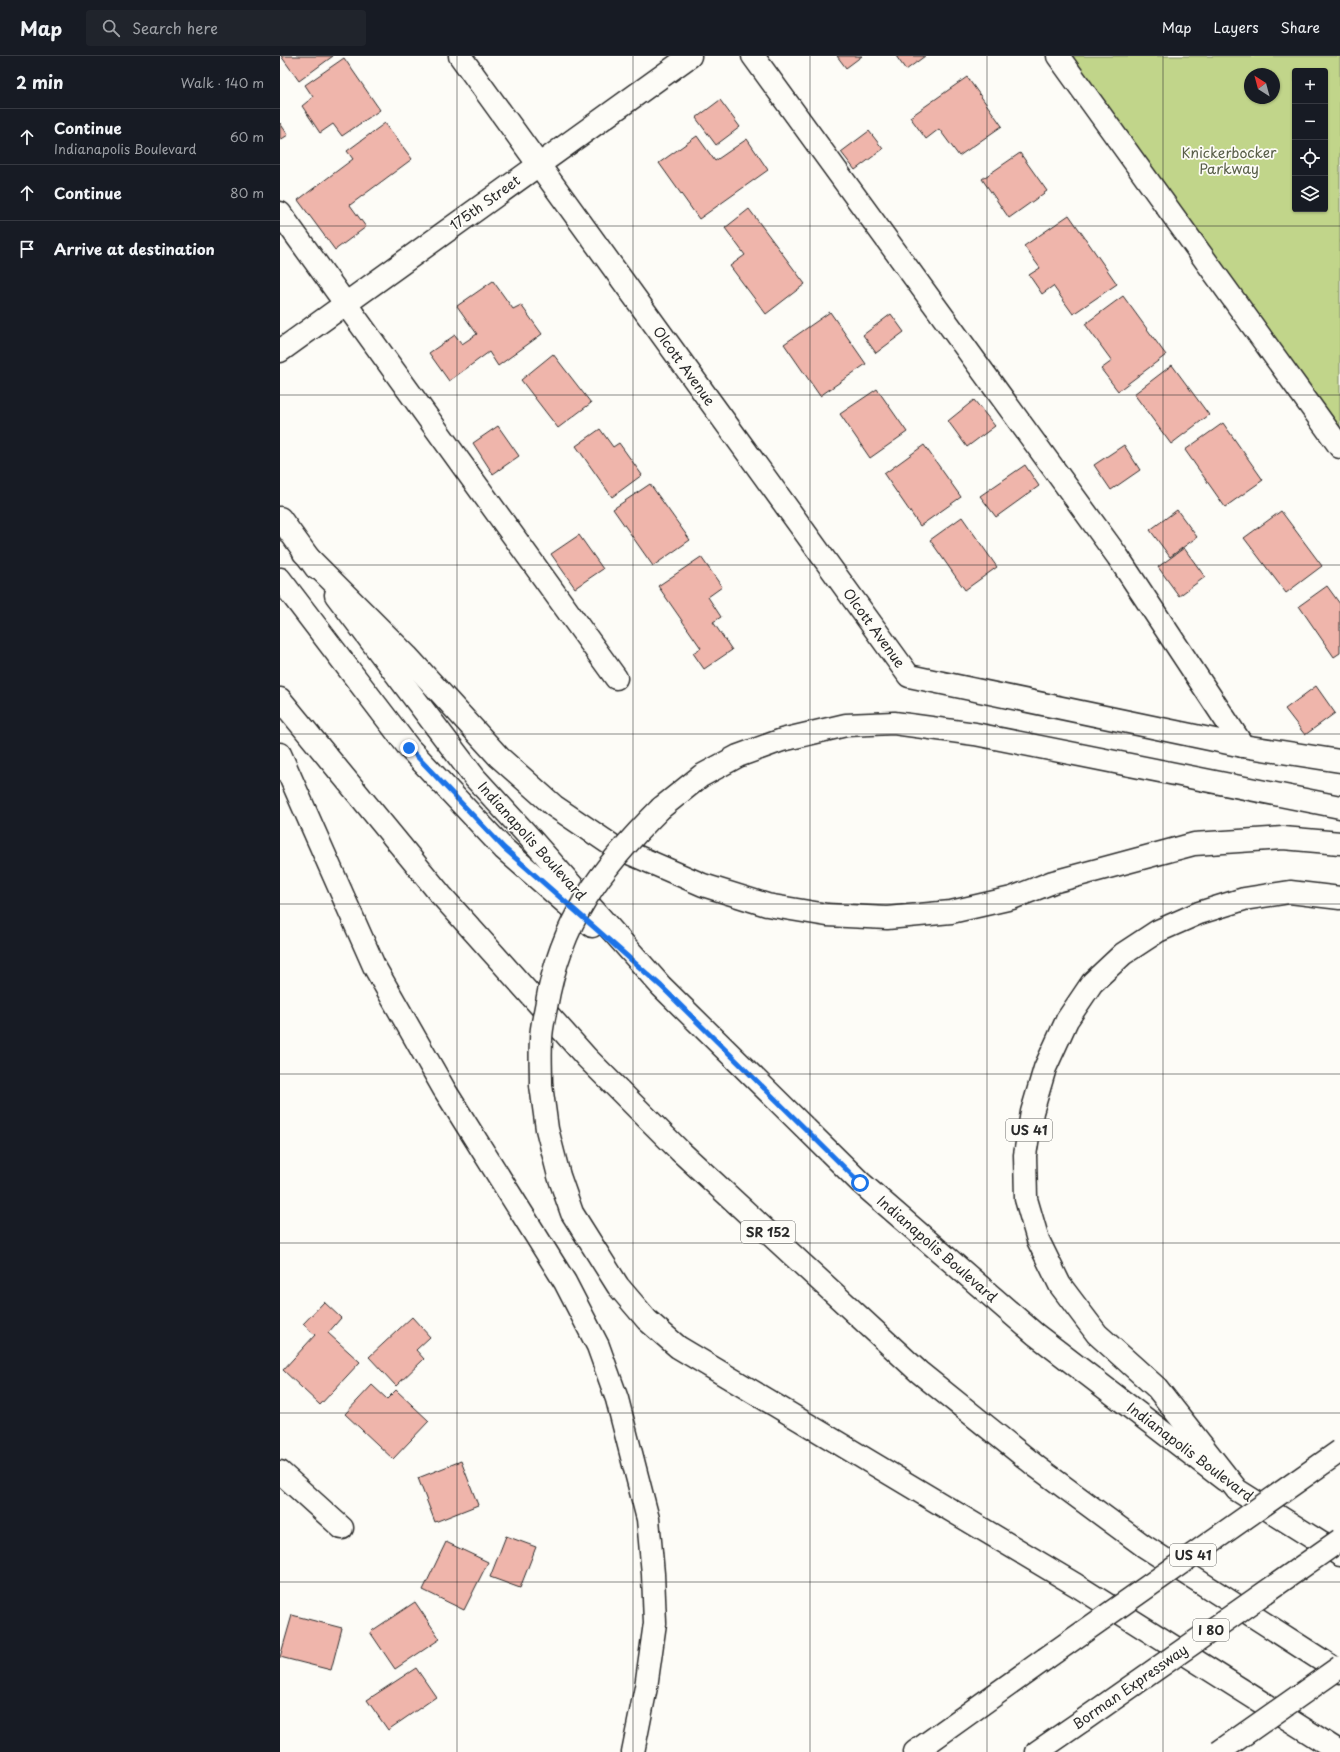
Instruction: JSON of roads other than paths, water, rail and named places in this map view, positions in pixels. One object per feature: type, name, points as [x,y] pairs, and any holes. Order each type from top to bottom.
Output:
[{"type":"main road","name":"Olcott Avenue","points":[[460,56],[909,676],[1243,746]]},
{"type":"main road","name":"175th Street","points":[[280,351],[690,56]]},
{"type":"main road","points":[[753,56],[1118,557],[1243,746],[1340,761]]},
{"type":"main road","points":[[1058,56],[1340,447]]},
{"type":"main road","points":[[280,213],[616,678]]},
{"type":"main road","name":"Indianapolis Boulevard","points":[[280,518],[304,553],[475,778],[531,838],[661,986],[860,1183],[1035,1334],[1237,1490],[1340,1555]]},
{"type":"main road","points":[[304,553],[407,656],[499,757],[554,806],[613,846],[703,885],[767,905],[827,915],[887,918],[951,912],[1012,898],[1053,882],[1194,844],[1283,838],[1340,844]]},
{"type":"main road","points":[[280,579],[409,748],[504,848],[661,986]]},
{"type":"main road","name":"SR 152","points":[[280,699],[441,895],[587,1058],[680,1151],[920,1372],[1037,1467],[1144,1546],[1340,1672]]},
{"type":"main road","points":[[1340,807],[1192,779],[975,734],[894,723],[846,725],[782,740],[738,756],[701,776],[661,808],[630,839],[608,865],[580,905],[564,941],[550,983],[541,1038],[541,1085],[547,1129],[559,1176],[572,1213],[618,1286],[647,1320],[678,1346],[1076,1585],[1340,1752]]},
{"type":"main road","points":[[280,754],[374,966],[444,1089],[565,1282],[598,1346],[615,1392],[648,1519],[653,1574],[655,1623],[646,1687],[633,1752]]},
{"type":"main road","name":"US 41","points":[[1237,1490],[1157,1388],[1097,1334],[1060,1285],[1038,1240],[1026,1199],[1025,1156],[1032,1112],[1045,1068],[1067,1020],[1092,983],[1123,954],[1165,928],[1199,913],[1244,899],[1290,892],[1340,898]]},
{"type":"main road","name":"US 41","points":[[915,1752],[1340,1451]]},
{"type":"main road","points":[[280,1472],[342,1528]]},
{"type":"main road","name":"Borman Expressway","points":[[1037,1752],[1340,1540]]},
{"type":"main road","points":[[1219,1752],[1340,1667]]},
{"type":"park label","name":"Knickerbocker Parkway","points":[[1229,162]]}]
